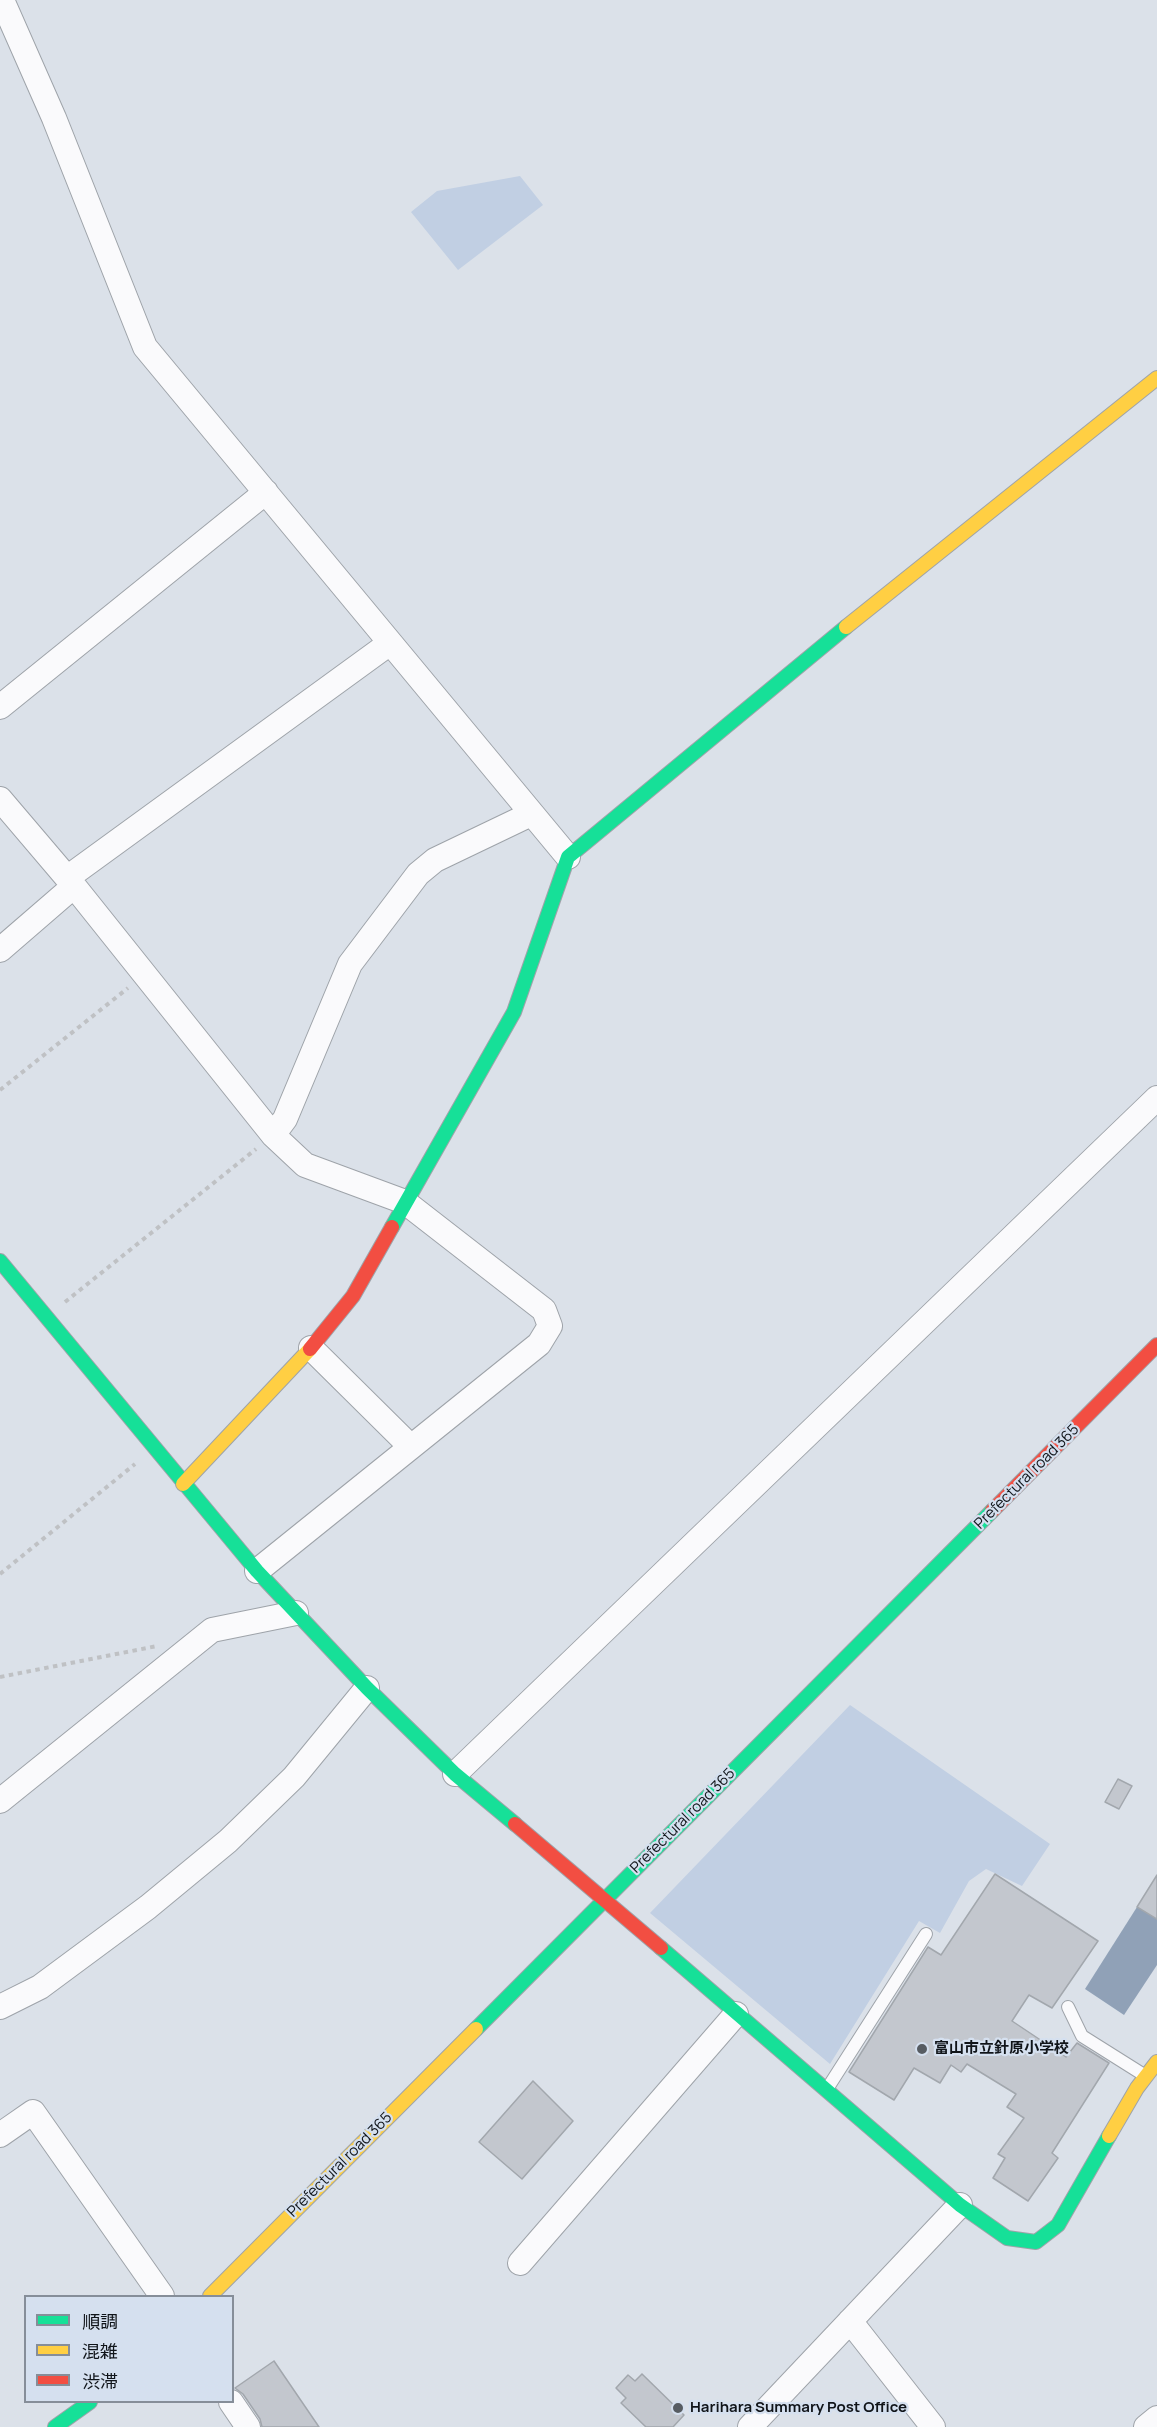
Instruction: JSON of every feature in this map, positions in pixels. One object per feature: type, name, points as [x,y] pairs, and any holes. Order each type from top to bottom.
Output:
[{"type":"street","points":[[2,0],[54,118],[145,347],[568,858]]},
{"type":"street","points":[[183,1484],[311,1348],[353,1296],[514,1012],[568,858],[873,604],[1157,378]]},
{"type":"street","points":[[0,707],[266,492]]},
{"type":"street","points":[[0,950],[71,882],[390,643]]},
{"type":"street","points":[[0,799],[71,882],[273,1136],[305,1165],[405,1202],[544,1310],[550,1326],[539,1344],[257,1571]]},
{"type":"street","points":[[273,1136],[285,1119],[350,964],[418,874],[435,860],[531,814]]},
{"type":"street","points":[[455,1774],[1157,1098]]},
{"type":"street","points":[[0,1261],[257,1571],[367,1688],[455,1774],[605,1899],[960,2205],[1007,2238],[1036,2242],[1058,2225],[1145,2076],[1157,2062]]},
{"type":"street","name":"Prefectural road 365","points":[[211,2295],[1157,1345]]},
{"type":"street","points":[[311,1348],[411,1447]]},
{"type":"street","points":[[0,1801],[212,1630],[296,1613]]},
{"type":"street","points":[[0,2007],[40,1987],[148,1907],[228,1841],[294,1777],[367,1688]]},
{"type":"street","points":[[520,2263],[736,2014]]},
{"type":"street","points":[[0,2135],[33,2112],[161,2295]]},
{"type":"street","points":[[750,2427],[960,2205]]},
{"type":"street","points":[[850,2321],[933,2427]]},
{"type":"street","points":[[55,2427],[89,2403]]},
{"type":"street","points":[[232,2403],[248,2427]]},
{"type":"lane","points":[[826,2090],[926,1934]]},
{"type":"lane","points":[[1068,2007],[1082,2036],[1145,2076]]},
{"type":"path","points":[[0,1090],[145,974]]},
{"type":"path","points":[[46,1317],[273,1136]]},
{"type":"path","points":[[0,1574],[154,1448]]},
{"type":"path","points":[[0,1677],[169,1644]]},
{"type":"shaded area","points":[[520,176],[543,205],[458,270],[411,212],[437,191]]},
{"type":"shaded area","points":[[850,1705],[1050,1844],[1022,1886],[986,1869],[969,1881],[940,1933],[919,1921],[830,2064],[650,1913]]},
{"type":"shaded area","points":[[1137,1907],[1157,1919],[1157,1965],[1124,2015],[1085,1989]]},
{"type":"building","points":[[1118,1779],[1132,1786],[1119,1809],[1105,1802]]},
{"type":"building","points":[[995,1874],[1098,1941],[1052,2008],[1029,1995],[1012,2021],[1066,2057],[1077,2043],[1109,2063],[1052,2153],[1058,2158],[1028,2201],[993,2178],[1005,2158],[998,2154],[1024,2118],[1007,2107],[1016,2094],[967,2064],[961,2072],[951,2065],[940,2083],[914,2068],[894,2100],[849,2072],[928,1947],[941,1955]]},
{"type":"building","points":[[1157,1875],[1157,1919],[1137,1907]]},
{"type":"building","points":[[533,2081],[573,2121],[522,2179],[479,2142]]},
{"type":"building","points":[[274,2361],[319,2427],[262,2427],[260,2419],[243,2394],[235,2388]]},
{"type":"building","points":[[642,2374],[684,2415],[673,2427],[646,2427],[621,2403],[626,2398],[616,2388],[628,2375],[635,2381]]},
{"type":"traffic: fast","points":[[392,1227],[514,1012],[568,857],[846,627]]},
{"type":"traffic: fast","points":[[0,1261],[257,1571],[367,1688],[455,1774],[515,1824]]},
{"type":"traffic: fast","points":[[476,2029],[992,1511]]},
{"type":"traffic: fast","points":[[661,1948],[960,2205],[1007,2238],[1036,2242],[1058,2225],[1109,2136]]},
{"type":"traffic: fast","points":[[55,2427],[89,2403]]},
{"type":"traffic: slow","points":[[846,627],[1157,378]]},
{"type":"traffic: slow","points":[[183,1484],[310,1349]]},
{"type":"traffic: slow","points":[[211,2295],[476,2029]]},
{"type":"traffic: slow","points":[[1109,2136],[1137,2088],[1157,2062]]},
{"type":"traffic: jam","points":[[310,1349],[353,1296],[392,1227]]},
{"type":"traffic: jam","points":[[992,1511],[1157,1345]]},
{"type":"traffic: jam","points":[[515,1824],[661,1948]]},
{"type":"place","name":"富山市立針原小学校","points":[[922,2049]]},
{"type":"place","name":"Harihara Summary Post Office","points":[[678,2408]]}]
